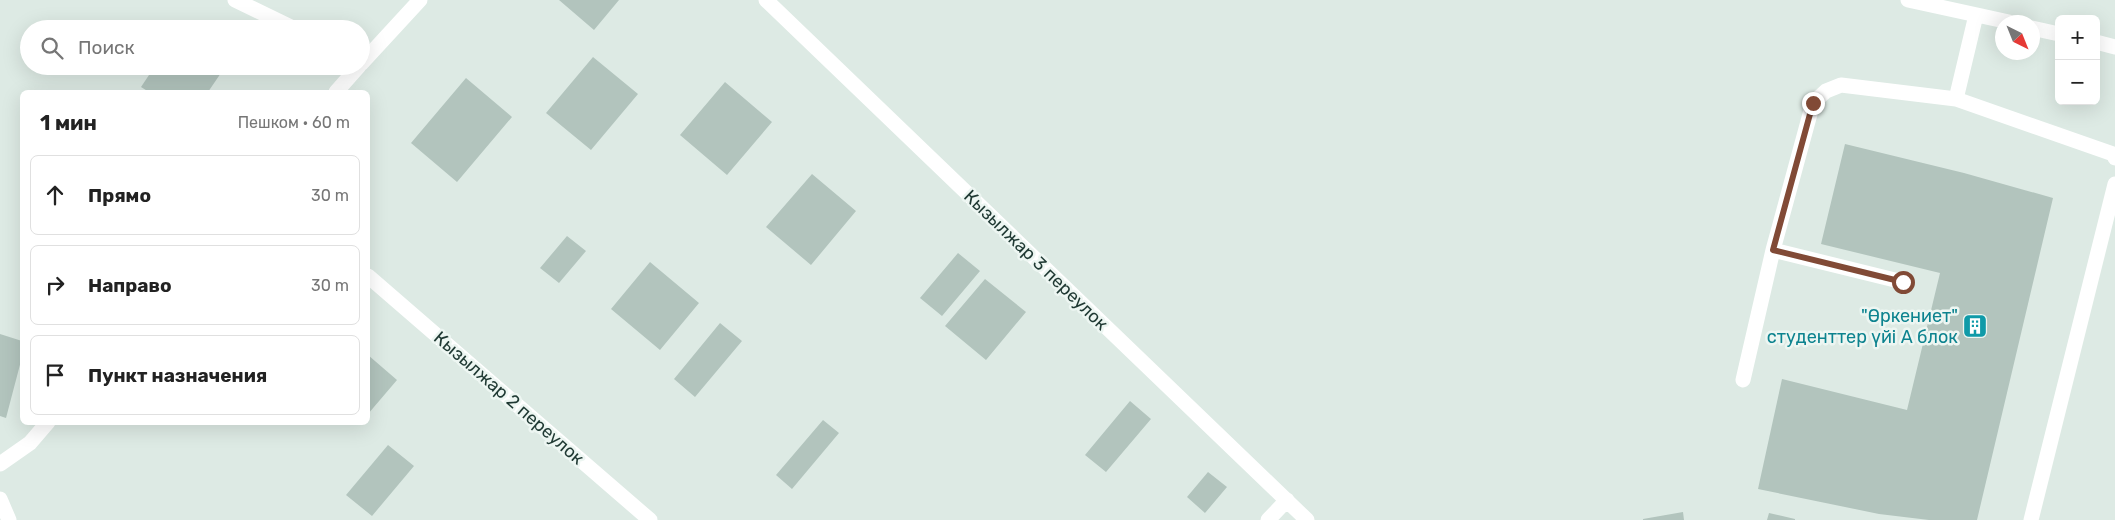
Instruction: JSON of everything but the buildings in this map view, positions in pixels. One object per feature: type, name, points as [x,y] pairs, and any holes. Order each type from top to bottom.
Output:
[{"type":"street","points":[[235,0],[276,20]]},
{"type":"street","points":[[370,53],[420,0]]},
{"type":"street","name":"Кызылжар 3 переулок","points":[[766,0],[1307,520]]},
{"type":"street","points":[[1908,0],[1995,19]]},
{"type":"street","points":[[1956,98],[1976,15]]},
{"type":"street","points":[[2040,30],[2055,33]]},
{"type":"street","points":[[2100,43],[2115,47]]},
{"type":"street","points":[[338,90],[351,75]]},
{"type":"street","points":[[1743,380],[1773,250],[1813,103],[1826,91],[1841,85],[1956,98],[2113,154],[2115,158]]},
{"type":"street","points":[[2031,520],[2115,184]]},
{"type":"street","points":[[1773,250],[1903,282]]},
{"type":"street","name":"Кызылжар 2 переулок","points":[[370,278],[650,520]]},
{"type":"street","points":[[0,464],[30,444],[46,425]]},
{"type":"street","points":[[0,499],[9,520]]},
{"type":"street","points":[[1268,520],[1286,500]]},
{"type":"place","name":"\"Өркениет\" студенттер үйі А блок","points":[[1975,326]]},
{"type":"route","points":[[1813,103],[1773,250],[1903,282]]}]
